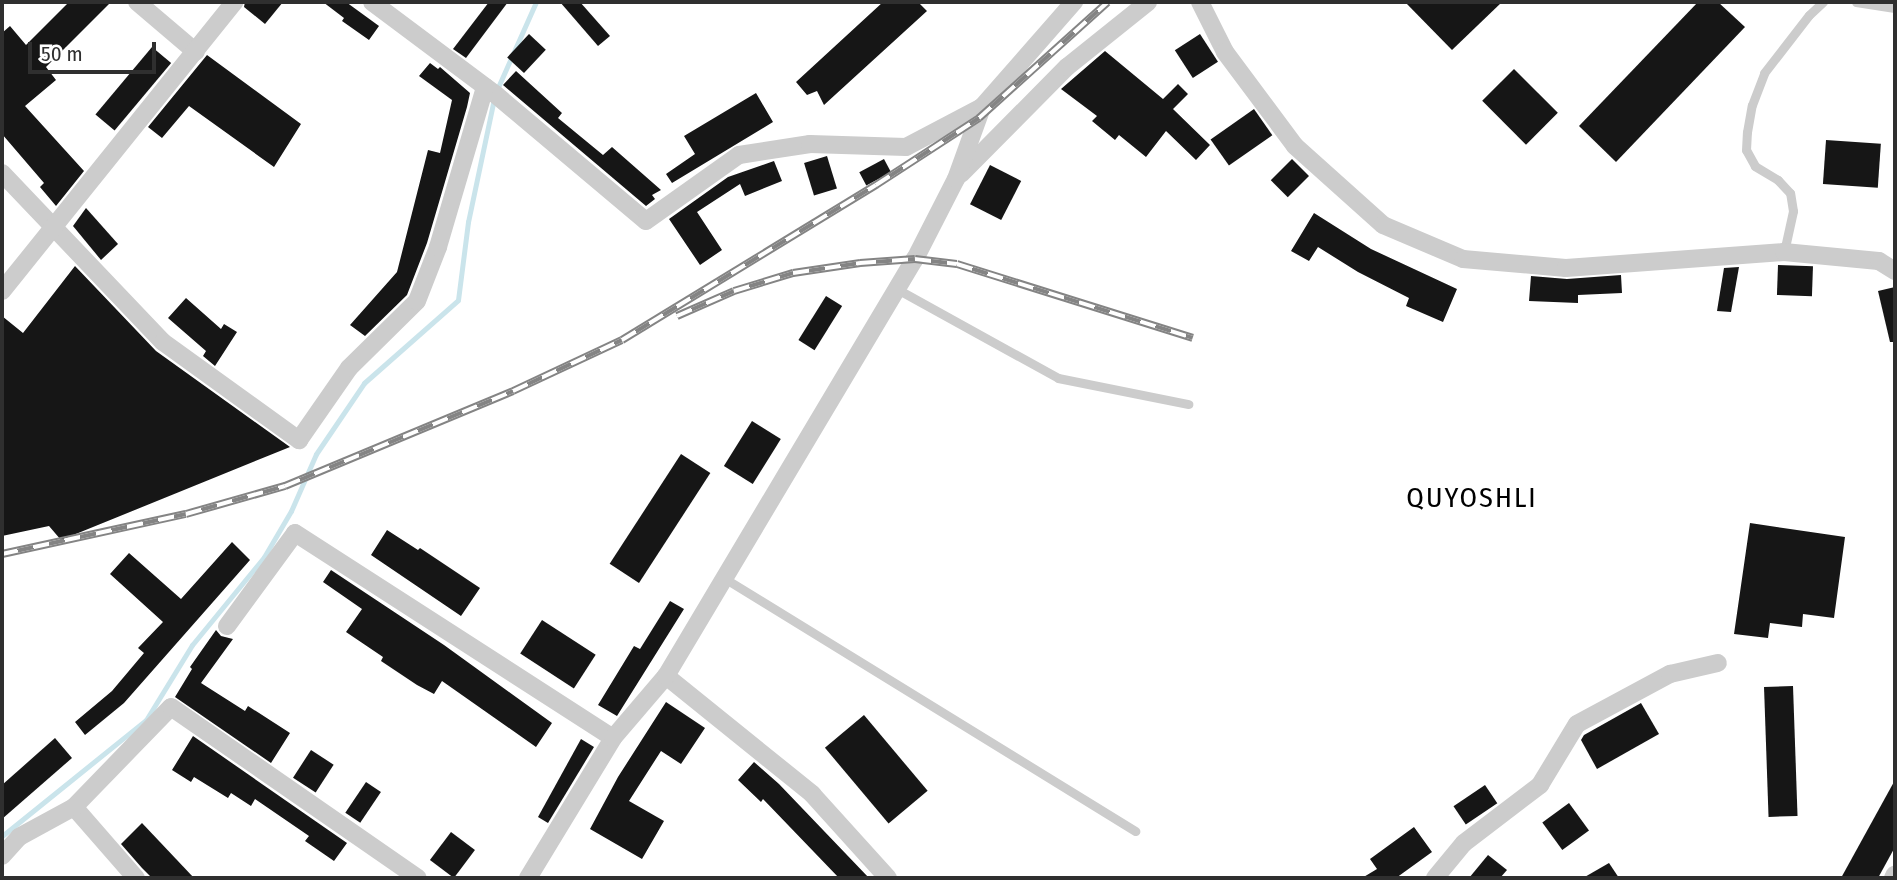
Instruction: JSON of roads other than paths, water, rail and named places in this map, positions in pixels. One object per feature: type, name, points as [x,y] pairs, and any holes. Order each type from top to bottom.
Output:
[{"type":"street","points":[[137,2],[196,52]]},
{"type":"street","points":[[2,291],[234,2]]},
{"type":"street","points":[[372,2],[485,87],[646,221],[739,155],[810,144],[906,147],[982,107],[1074,2]]},
{"type":"street","points":[[956,179],[1067,67],[1148,2]]},
{"type":"street","points":[[1200,2],[1225,52],[1295,146],[1383,225],[1463,259],[1566,268],[1784,252],[1879,261],[1895,271]]},
{"type":"street","points":[[2,173],[163,342],[299,440],[349,368],[417,301],[438,247],[485,87]]},
{"type":"street","points":[[528,878],[613,738],[666,676],[897,289],[956,179],[982,107]]},
{"type":"street","points":[[227,626],[295,533],[613,738]]},
{"type":"street","points":[[1435,878],[1464,843],[1540,785],[1577,724],[1670,674],[1718,663]]},
{"type":"street","points":[[666,676],[812,794],[888,878]]},
{"type":"street","points":[[2,856],[19,837],[74,807],[171,707],[418,878]]},
{"type":"street","points":[[74,807],[136,878]]},
{"type":"lane","points":[[1784,252],[1793,211],[1790,193],[1777,180],[1755,166],[1746,150],[1747,132],[1752,105],[1764,73],[1809,15],[1824,2]]},
{"type":"lane","points":[[1856,2],[1895,8]]},
{"type":"lane","points":[[897,289],[1058,378],[1188,404]]},
{"type":"lane","points":[[724,578],[1135,831]]},
{"type":"waterway","points":[[2,836],[146,720],[192,645],[264,557],[291,511],[316,454],[364,383],[458,300],[468,222],[495,94],[536,2]]},
{"type":"railway","points":[[2,554],[186,514],[285,486],[513,391],[622,340],[876,185],[979,118],[1108,2]]},
{"type":"railway","points":[[677,316],[734,291],[793,273],[860,263],[915,259],[957,264],[1193,338]]},
{"type":"district","name":"QUYOSHLI","points":[[1472,498]]}]
